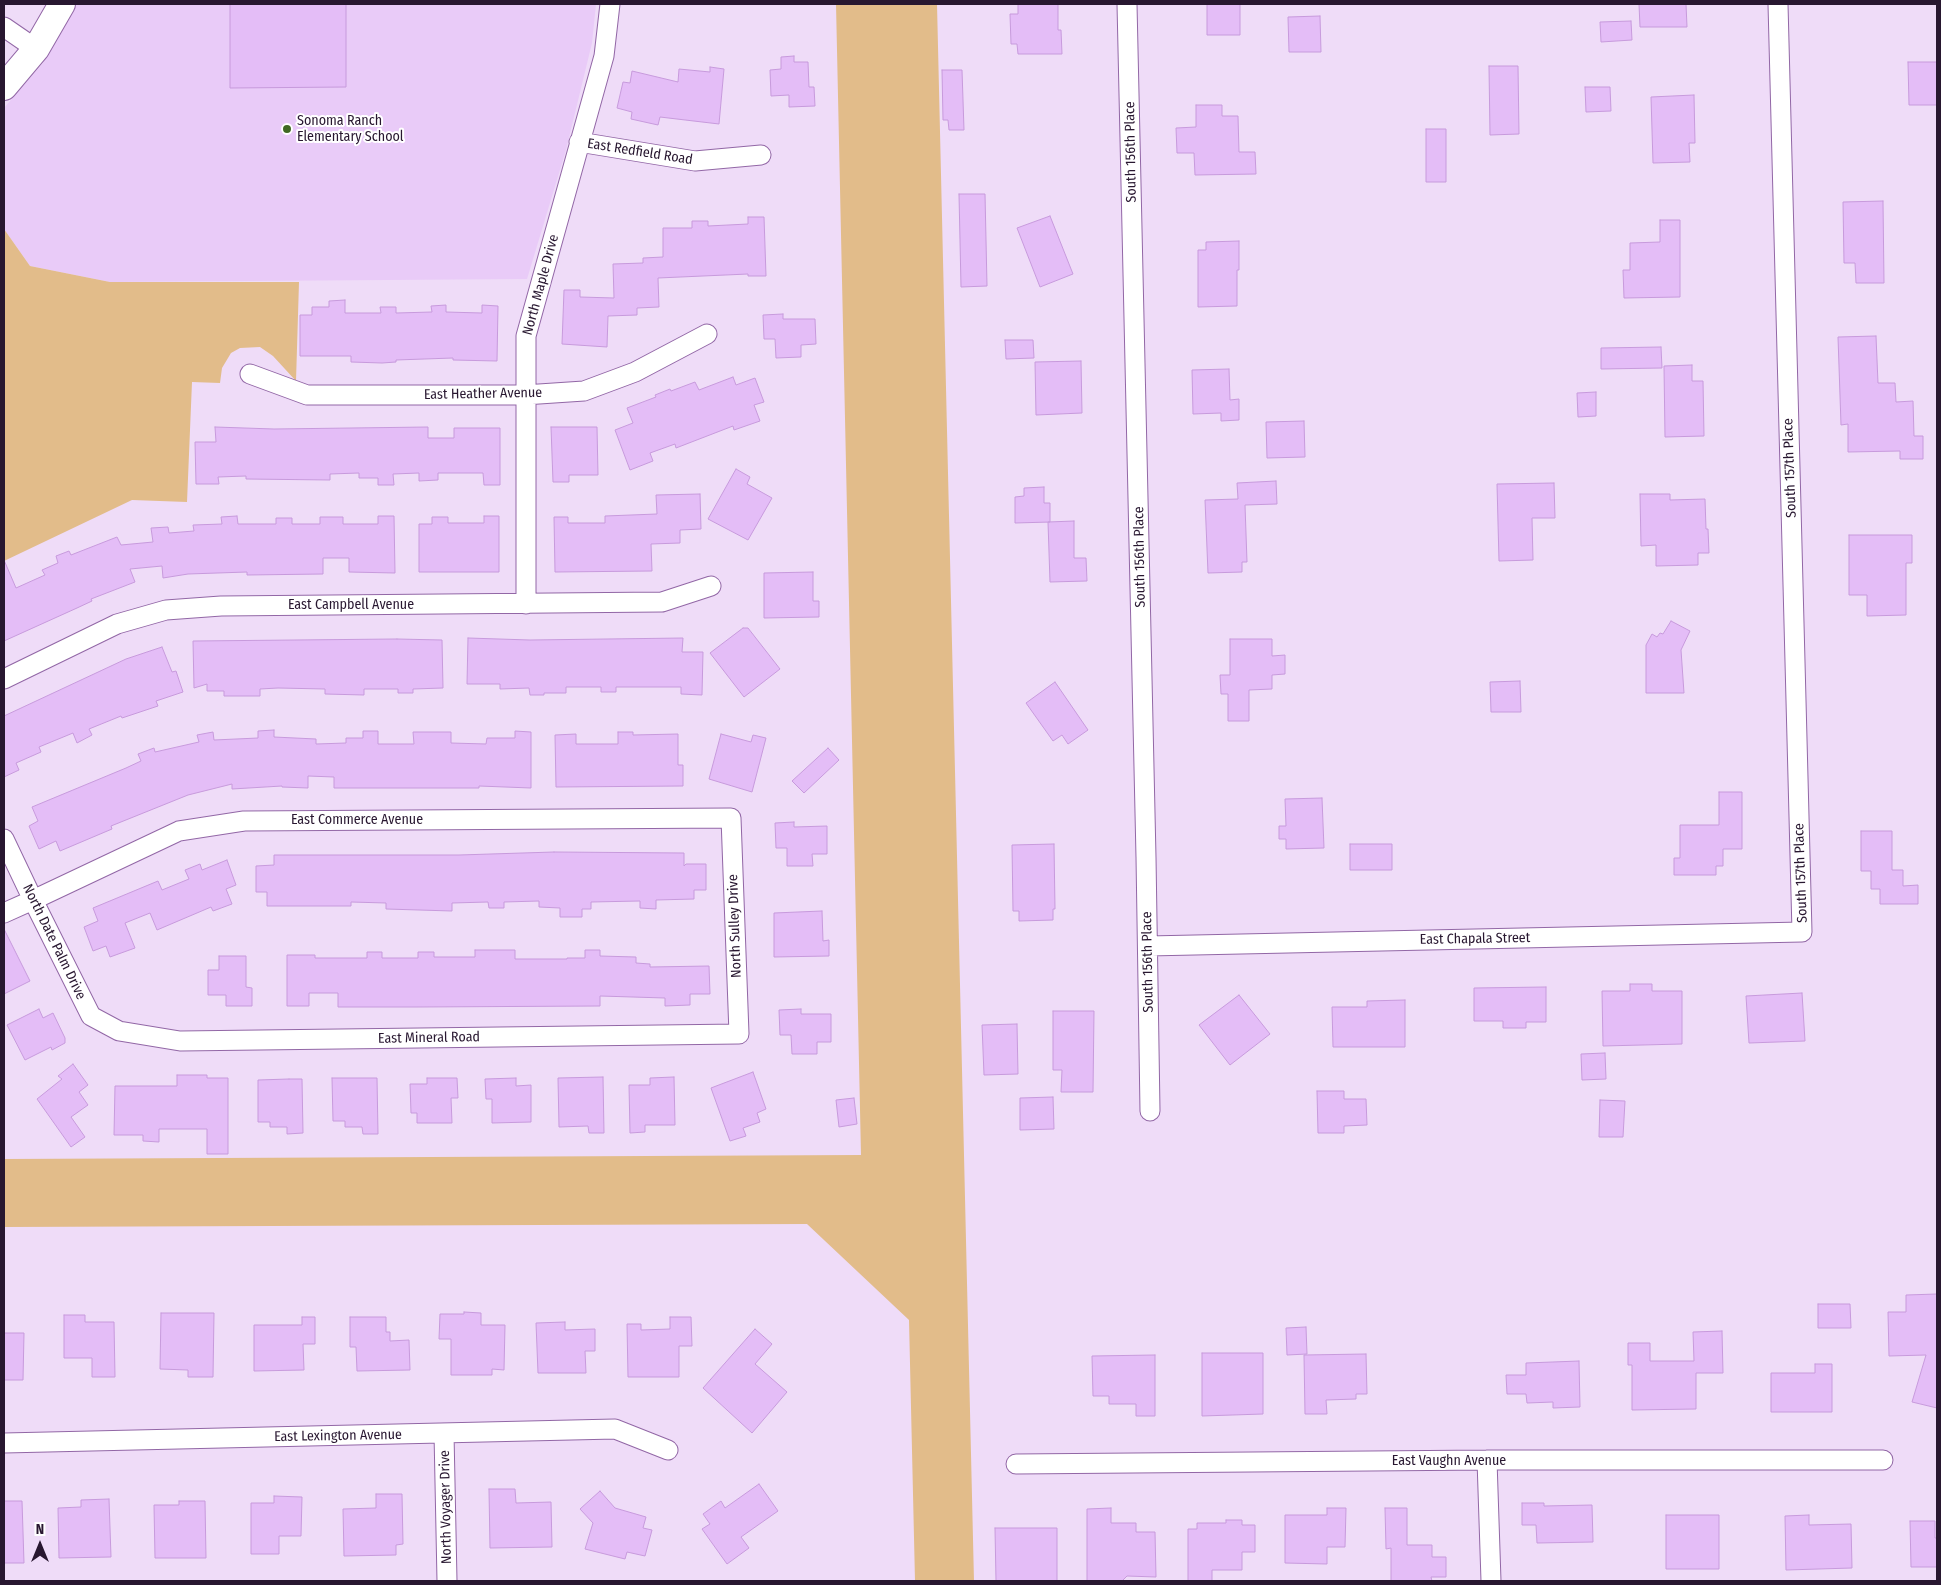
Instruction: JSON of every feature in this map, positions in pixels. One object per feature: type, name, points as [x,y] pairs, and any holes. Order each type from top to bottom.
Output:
[{"type":"street","points":[[4,87],[36,49],[62,4]]},
{"type":"street","name":"North Maple Drive","points":[[526,604],[524,395],[526,336],[604,56],[610,4]]},
{"type":"street","name":"South 156th Place","points":[[1127,4],[1150,1111]]},
{"type":"street","name":"South 157th Place","points":[[1778,4],[1802,932]]},
{"type":"street","points":[[4,27],[36,49]]},
{"type":"street","name":"East Redfield Road","points":[[579,142],[695,161],[761,155]]},
{"type":"street","name":"East Heather Avenue","points":[[250,374],[307,395],[524,395],[584,391],[635,372],[707,334]]},
{"type":"street","name":"East Campbell Avenue","points":[[4,679],[116,624],[166,610],[221,606],[662,602],[711,586]]},
{"type":"street","name":"East Commerce Avenue","points":[[4,914],[179,831],[244,821],[731,818]]},
{"type":"street","name":"North Sulley Drive","points":[[731,818],[739,1034]]},
{"type":"street","name":"North Date Palm Drive","points":[[4,839],[91,1016],[119,1031]]},
{"type":"street","name":"East Chapala Street","points":[[1148,946],[1802,932]]},
{"type":"street","name":"East Mineral Road","points":[[119,1031],[180,1042],[739,1034]]},
{"type":"street","name":"East Lexington Avenue","points":[[4,1443],[615,1429],[668,1450]]},
{"type":"street","name":"North Voyager Drive","points":[[444,1433],[448,1581]]},
{"type":"street","points":[[1487,1460],[1490,1581]]},
{"type":"street","name":"East Vaughn Avenue","points":[[1016,1464],[1487,1460],[1883,1460]]},
{"type":"shaded area","name":"Sonoma Ranch Elementary School","points":[[74,4],[596,4],[592,43],[566,150],[527,279],[110,282],[30,266],[4,229],[4,108],[43,63]]},
{"type":"shaded area","points":[[836,4],[937,4],[974,1581],[915,1581],[909,1320],[807,1224],[4,1227],[4,1159],[861,1155]]},
{"type":"shaded area","points":[[4,229],[30,266],[110,282],[299,282],[296,381],[273,356],[260,347],[240,348],[231,353],[222,368],[220,383],[192,382],[187,502],[132,500],[4,561]]},
{"type":"building","points":[[230,4],[346,4],[346,87],[230,88]]},
{"type":"building","points":[[1018,4],[1058,4],[1058,30],[1061,30],[1062,54],[1018,54],[1017,44],[1011,44],[1010,14],[1018,14]]},
{"type":"building","points":[[1207,4],[1240,4],[1240,35],[1207,35]]},
{"type":"building","points":[[1639,4],[1686,4],[1687,27],[1640,27]]},
{"type":"building","points":[[1320,16],[1321,52],[1289,52],[1288,17]]},
{"type":"building","points":[[1631,21],[1632,40],[1601,42],[1600,22]]},
{"type":"building","points":[[794,56],[794,62],[808,62],[809,87],[814,87],[815,106],[789,107],[789,95],[771,96],[770,70],[781,69],[781,57]]},
{"type":"building","points":[[1908,62],[1937,62],[1937,105],[1909,105]]},
{"type":"building","points":[[1489,66],[1518,66],[1519,134],[1490,135]]},
{"type":"building","points":[[710,67],[724,69],[719,124],[660,117],[658,125],[631,119],[632,112],[617,108],[623,82],[630,83],[632,71],[678,82],[679,69],[710,72]]},
{"type":"building","points":[[942,70],[962,70],[964,130],[949,130],[948,120],[943,120]]},
{"type":"building","points":[[1585,87],[1610,87],[1611,111],[1586,112]]},
{"type":"building","points":[[1694,95],[1695,143],[1689,143],[1690,162],[1653,163],[1651,97]]},
{"type":"building","points":[[1196,105],[1222,105],[1222,116],[1238,116],[1239,152],[1255,152],[1256,174],[1195,175],[1194,153],[1177,153],[1176,128],[1196,127]]},
{"type":"building","points":[[1426,129],[1446,129],[1446,182],[1426,182]]},
{"type":"building","points":[[959,194],[985,194],[987,286],[961,287]]},
{"type":"building","points":[[1883,201],[1884,283],[1856,283],[1855,263],[1844,263],[1843,202]]},
{"type":"building","points":[[1050,216],[1073,274],[1040,287],[1017,228]]},
{"type":"building","points":[[748,217],[764,217],[766,276],[748,276],[748,274],[658,278],[659,307],[637,308],[637,315],[608,316],[607,347],[562,344],[564,290],[580,290],[580,297],[614,298],[613,264],[643,263],[643,258],[663,257],[663,228],[692,228],[692,221],[708,221],[708,226],[748,224]]},
{"type":"building","points":[[1660,220],[1680,220],[1680,297],[1624,298],[1623,270],[1630,270],[1630,243],[1660,242]]},
{"type":"building","points":[[1239,241],[1237,306],[1198,307],[1198,250],[1206,250],[1206,242]]},
{"type":"building","points":[[345,300],[345,313],[381,313],[380,307],[396,307],[396,313],[432,312],[431,306],[446,305],[446,312],[482,313],[482,305],[498,306],[497,361],[453,360],[453,358],[396,360],[396,362],[382,363],[351,362],[351,356],[300,356],[300,315],[312,315],[312,307],[329,307],[329,301]]},
{"type":"building","points":[[783,314],[783,319],[815,319],[816,344],[801,345],[801,357],[776,358],[775,339],[764,339],[763,315]]},
{"type":"building","points":[[1876,336],[1878,383],[1895,383],[1896,402],[1913,401],[1914,436],[1923,436],[1923,459],[1900,459],[1900,451],[1848,452],[1848,424],[1841,425],[1838,337]]},
{"type":"building","points":[[1005,340],[1033,340],[1034,358],[1006,359]]},
{"type":"building","points":[[1661,347],[1662,368],[1601,369],[1601,348]]},
{"type":"building","points":[[1081,361],[1082,413],[1036,415],[1035,362]]},
{"type":"building","points":[[1692,365],[1692,381],[1703,381],[1704,436],[1665,437],[1664,366]]},
{"type":"building","points":[[1229,369],[1230,400],[1239,399],[1239,420],[1221,421],[1221,413],[1193,414],[1192,370]]},
{"type":"building","points":[[733,377],[736,385],[755,378],[764,402],[754,405],[760,421],[734,430],[733,426],[676,448],[675,444],[650,453],[653,461],[630,470],[615,430],[633,423],[627,408],[656,397],[655,395],[670,389],[671,391],[695,382],[699,390]]},
{"type":"building","points":[[1596,392],[1596,416],[1578,417],[1577,393]]},
{"type":"building","points":[[1304,421],[1305,457],[1267,458],[1266,422]]},
{"type":"building","points":[[215,427],[274,429],[428,427],[428,438],[454,438],[454,428],[500,428],[500,485],[484,485],[483,473],[438,473],[438,480],[419,481],[419,473],[393,474],[394,485],[378,485],[378,478],[359,478],[359,473],[330,474],[330,480],[246,479],[246,476],[218,477],[219,484],[196,484],[195,442],[216,442]]},
{"type":"building","points":[[551,427],[597,427],[598,475],[569,475],[569,482],[553,482]]},
{"type":"building","points":[[736,469],[750,477],[747,484],[772,498],[748,540],[708,519]]},
{"type":"building","points":[[1276,481],[1277,504],[1245,505],[1247,562],[1242,562],[1242,572],[1208,573],[1205,500],[1238,499],[1237,483]]},
{"type":"building","points":[[1554,483],[1555,518],[1532,518],[1533,560],[1499,561],[1497,484]]},
{"type":"building","points":[[1044,487],[1044,503],[1050,503],[1050,522],[1015,523],[1015,497],[1024,496],[1024,488]]},
{"type":"building","points":[[700,494],[701,529],[680,530],[680,543],[651,544],[652,571],[555,572],[554,517],[568,517],[568,523],[605,523],[605,516],[657,514],[656,495]]},
{"type":"building","points":[[1640,494],[1670,494],[1670,500],[1705,499],[1709,553],[1698,553],[1698,565],[1656,566],[1656,545],[1641,546]]},
{"type":"building","points":[[237,516],[238,524],[276,524],[276,518],[292,518],[292,524],[320,524],[320,517],[343,517],[343,524],[378,524],[378,516],[394,516],[395,573],[349,572],[349,558],[323,558],[323,574],[247,575],[247,572],[188,574],[163,578],[162,566],[130,569],[135,582],[91,599],[92,601],[4,641],[4,560],[16,588],[45,575],[42,570],[58,563],[56,556],[69,551],[71,555],[117,537],[121,545],[153,542],[151,528],[168,527],[169,533],[194,531],[193,525],[222,524],[221,517]]},
{"type":"building","points":[[484,516],[499,516],[499,572],[419,572],[419,524],[432,524],[432,517],[448,517],[448,523],[484,523]]},
{"type":"building","points":[[1074,521],[1074,558],[1086,558],[1087,581],[1050,582],[1048,522]]},
{"type":"building","points":[[1849,535],[1912,535],[1912,563],[1906,563],[1906,615],[1867,616],[1867,595],[1849,595]]},
{"type":"building","points":[[813,572],[813,601],[819,601],[819,617],[764,618],[764,573]]},
{"type":"building","points":[[1671,621],[1690,631],[1681,650],[1684,693],[1646,693],[1646,645],[1652,634],[1657,637],[1660,633],[1663,634]]},
{"type":"building","points":[[743,628],[748,628],[780,669],[744,697],[710,653]]},
{"type":"building","points":[[468,638],[530,640],[683,638],[682,652],[703,652],[702,695],[681,694],[681,687],[616,687],[616,692],[601,692],[601,687],[566,687],[566,693],[530,695],[529,688],[500,689],[500,684],[467,684]]},
{"type":"building","points":[[1230,639],[1272,639],[1272,656],[1285,655],[1285,674],[1272,675],[1272,689],[1249,690],[1249,721],[1228,721],[1228,694],[1221,694],[1220,675],[1230,675]]},
{"type":"building","points":[[442,640],[443,688],[413,689],[413,693],[398,693],[398,689],[364,689],[364,695],[325,694],[325,689],[278,688],[260,689],[260,696],[224,696],[224,691],[207,691],[207,684],[194,688],[193,641]]},
{"type":"building","points":[[162,647],[172,672],[176,671],[183,692],[156,701],[158,706],[122,718],[121,716],[89,729],[92,735],[77,743],[73,733],[39,747],[41,752],[16,763],[19,770],[4,777],[4,716],[126,659]]},
{"type":"building","points":[[1520,681],[1521,712],[1491,712],[1490,682]]},
{"type":"building","points":[[1055,682],[1088,730],[1068,744],[1062,735],[1053,741],[1026,703]]},
{"type":"building","points":[[274,730],[274,737],[316,739],[316,744],[346,743],[346,738],[363,738],[363,731],[378,731],[378,744],[414,744],[413,732],[451,732],[451,743],[486,744],[487,738],[515,738],[515,731],[531,732],[531,788],[479,786],[479,788],[334,788],[334,777],[308,776],[308,788],[282,786],[232,789],[232,784],[188,795],[111,826],[112,829],[60,851],[56,841],[39,849],[29,826],[38,821],[32,807],[141,761],[138,754],[154,748],[155,752],[199,742],[197,735],[213,732],[214,740],[258,738],[258,731]]},
{"type":"building","points":[[618,732],[633,732],[633,735],[678,734],[678,765],[683,765],[683,786],[556,787],[555,735],[576,734],[576,744],[618,744]]},
{"type":"building","points":[[721,734],[751,742],[753,735],[766,738],[752,792],[709,779]]},
{"type":"building","points":[[828,748],[839,760],[804,793],[792,781]]},
{"type":"building","points":[[1719,792],[1742,792],[1742,849],[1723,849],[1723,866],[1716,866],[1716,875],[1674,875],[1674,858],[1680,858],[1680,825],[1719,825]]},
{"type":"building","points":[[1322,798],[1324,848],[1286,849],[1286,839],[1279,839],[1279,826],[1286,826],[1285,799]]},
{"type":"building","points":[[794,822],[794,827],[827,826],[827,854],[812,854],[813,866],[787,866],[787,848],[776,848],[775,823]]},
{"type":"building","points":[[1861,831],[1892,831],[1892,870],[1903,870],[1903,886],[1918,885],[1918,904],[1880,904],[1880,889],[1871,889],[1871,871],[1861,871]]},
{"type":"building","points":[[1054,844],[1055,909],[1053,909],[1053,920],[1019,921],[1019,911],[1013,911],[1012,845]]},
{"type":"building","points":[[1350,844],[1392,844],[1392,870],[1350,870]]},
{"type":"building","points":[[554,852],[684,853],[684,866],[686,864],[706,864],[706,890],[694,890],[694,899],[656,900],[656,909],[640,908],[640,901],[591,902],[591,909],[582,909],[582,917],[560,917],[560,908],[539,907],[539,901],[504,902],[504,908],[489,908],[488,902],[452,903],[452,911],[386,909],[386,903],[351,902],[351,906],[267,906],[267,892],[256,892],[256,866],[274,865],[274,855],[459,855]]},
{"type":"building","points":[[227,860],[236,885],[226,889],[232,904],[213,911],[211,907],[157,930],[150,913],[125,923],[135,948],[110,957],[106,946],[93,951],[84,927],[98,921],[93,908],[158,881],[162,890],[189,879],[185,870],[200,864],[202,870]]},
{"type":"building","points":[[822,911],[823,941],[829,940],[829,956],[774,957],[774,913]]},
{"type":"building","points":[[4,929],[30,981],[4,994]]},
{"type":"building","points":[[475,950],[515,950],[515,959],[567,959],[585,958],[585,950],[600,950],[600,956],[636,957],[636,963],[650,964],[650,967],[709,966],[710,994],[690,994],[690,1005],[665,1006],[665,998],[600,996],[600,1006],[338,1007],[338,993],[309,993],[309,1006],[287,1006],[287,955],[315,955],[315,958],[367,958],[367,952],[382,952],[382,958],[418,958],[418,952],[434,952],[434,957],[475,957]]},
{"type":"building","points":[[219,956],[246,956],[246,987],[252,988],[252,1006],[226,1006],[226,995],[208,995],[208,970],[219,970]]},
{"type":"building","points":[[1630,984],[1652,984],[1652,991],[1682,991],[1682,1044],[1603,1046],[1602,991],[1630,991]]},
{"type":"building","points":[[1546,987],[1546,1022],[1526,1022],[1526,1028],[1503,1028],[1503,1021],[1474,1021],[1474,988]]},
{"type":"building","points":[[1802,993],[1805,1041],[1749,1043],[1746,996]]},
{"type":"building","points":[[1239,995],[1270,1034],[1230,1065],[1199,1025]]},
{"type":"building","points":[[1405,1000],[1405,1047],[1333,1047],[1332,1007],[1367,1007],[1367,1001]]},
{"type":"building","points":[[39,1009],[43,1018],[53,1013],[65,1038],[65,1043],[52,1050],[51,1047],[25,1060],[7,1025]]},
{"type":"building","points":[[801,1009],[801,1014],[831,1014],[831,1042],[817,1042],[817,1054],[792,1054],[791,1035],[780,1035],[779,1010]]},
{"type":"building","points":[[1053,1011],[1094,1011],[1093,1092],[1061,1092],[1062,1070],[1053,1070]]},
{"type":"building","points":[[1017,1024],[1018,1074],[984,1075],[982,1025]]},
{"type":"building","points":[[1605,1053],[1606,1079],[1582,1080],[1581,1054]]},
{"type":"building","points":[[73,1064],[88,1085],[79,1092],[88,1105],[71,1117],[85,1137],[71,1147],[37,1099],[62,1079],[58,1076]]},
{"type":"building","points":[[753,1072],[766,1109],[757,1113],[760,1122],[743,1128],[746,1136],[730,1141],[711,1088]]},
{"type":"building","points":[[177,1075],[207,1075],[207,1078],[228,1078],[228,1154],[207,1154],[207,1129],[159,1129],[159,1142],[143,1141],[143,1135],[114,1135],[115,1086],[177,1086]]},
{"type":"building","points":[[603,1077],[604,1133],[589,1133],[588,1126],[559,1127],[558,1078]]},
{"type":"building","points":[[674,1077],[675,1125],[645,1125],[645,1132],[630,1133],[629,1085],[650,1085],[650,1078]]},
{"type":"building","points":[[332,1078],[377,1078],[378,1134],[363,1134],[362,1127],[345,1127],[345,1121],[333,1121]]},
{"type":"building","points":[[427,1078],[457,1078],[458,1098],[451,1098],[452,1123],[417,1123],[417,1113],[411,1113],[410,1084],[427,1084]]},
{"type":"building","points":[[516,1078],[516,1086],[531,1085],[531,1122],[492,1123],[492,1099],[486,1099],[485,1079]]},
{"type":"building","points":[[302,1079],[303,1133],[287,1134],[287,1127],[270,1127],[270,1122],[258,1122],[258,1080]]},
{"type":"building","points":[[1317,1091],[1344,1091],[1344,1099],[1366,1099],[1367,1125],[1344,1126],[1344,1133],[1318,1133]]},
{"type":"building","points":[[1053,1097],[1054,1129],[1020,1130],[1020,1098]]},
{"type":"building","points":[[854,1098],[857,1124],[839,1127],[836,1100]]},
{"type":"building","points":[[1600,1100],[1625,1101],[1623,1137],[1599,1137]]},
{"type":"building","points":[[1937,1294],[1937,1408],[1912,1402],[1926,1355],[1889,1356],[1888,1312],[1906,1312],[1906,1295]]},
{"type":"building","points":[[1818,1304],[1850,1304],[1851,1328],[1818,1328]]},
{"type":"building","points":[[464,1312],[481,1313],[481,1325],[505,1325],[504,1370],[492,1369],[492,1375],[451,1375],[451,1339],[439,1339],[440,1314],[464,1314]]},
{"type":"building","points":[[161,1313],[214,1313],[213,1377],[188,1377],[188,1370],[160,1369]]},
{"type":"building","points":[[64,1315],[85,1315],[85,1322],[114,1322],[115,1377],[92,1377],[92,1358],[64,1358]]},
{"type":"building","points":[[302,1317],[315,1317],[315,1344],[303,1344],[304,1370],[254,1371],[254,1325],[302,1325]]},
{"type":"building","points":[[350,1317],[386,1317],[386,1332],[390,1332],[390,1341],[409,1340],[410,1370],[357,1371],[356,1347],[350,1347]]},
{"type":"building","points":[[670,1317],[691,1317],[692,1346],[679,1346],[679,1377],[628,1377],[627,1324],[641,1324],[641,1330],[670,1329]]},
{"type":"building","points":[[565,1322],[565,1330],[595,1329],[595,1351],[585,1351],[586,1373],[538,1373],[536,1323]]},
{"type":"building","points":[[1306,1327],[1307,1354],[1287,1355],[1286,1328]]},
{"type":"building","points":[[755,1329],[772,1344],[755,1364],[787,1392],[752,1433],[703,1388]]},
{"type":"building","points":[[1722,1331],[1723,1373],[1696,1373],[1696,1409],[1632,1410],[1632,1365],[1628,1365],[1628,1343],[1650,1343],[1650,1361],[1694,1361],[1693,1332]]},
{"type":"building","points":[[4,1333],[24,1333],[23,1380],[4,1380]]},
{"type":"building","points":[[1202,1353],[1263,1353],[1263,1414],[1202,1416]]},
{"type":"building","points":[[1366,1354],[1367,1394],[1356,1394],[1356,1399],[1326,1400],[1327,1414],[1305,1414],[1304,1355]]},
{"type":"building","points":[[1155,1355],[1155,1416],[1136,1416],[1136,1404],[1109,1404],[1109,1396],[1093,1396],[1092,1356]]},
{"type":"building","points":[[1579,1361],[1580,1407],[1553,1408],[1553,1402],[1527,1403],[1526,1394],[1507,1394],[1506,1375],[1526,1375],[1526,1363]]},
{"type":"building","points":[[1815,1364],[1832,1364],[1832,1412],[1771,1412],[1771,1373],[1815,1373]]},
{"type":"building","points":[[759,1484],[778,1511],[741,1537],[749,1548],[727,1564],[702,1529],[710,1524],[703,1514],[721,1501],[725,1508]]},
{"type":"building","points":[[489,1489],[515,1489],[516,1503],[551,1502],[552,1547],[490,1548]]},
{"type":"building","points":[[600,1491],[615,1508],[646,1517],[643,1528],[652,1530],[645,1556],[627,1552],[625,1559],[585,1549],[593,1523],[580,1509]]},
{"type":"building","points":[[376,1494],[402,1494],[403,1544],[396,1545],[396,1555],[344,1556],[343,1509],[376,1508]]},
{"type":"building","points":[[274,1496],[302,1497],[301,1536],[279,1536],[279,1554],[251,1554],[251,1503],[274,1503]]},
{"type":"building","points":[[109,1499],[111,1557],[59,1558],[58,1508],[81,1507],[81,1500]]},
{"type":"building","points":[[4,1501],[22,1501],[24,1563],[4,1563]]},
{"type":"building","points":[[179,1501],[205,1501],[206,1558],[155,1558],[154,1505],[179,1505]]},
{"type":"building","points":[[1522,1503],[1544,1503],[1544,1506],[1592,1505],[1593,1542],[1537,1543],[1536,1525],[1522,1525]]},
{"type":"building","points":[[1111,1508],[1111,1523],[1136,1523],[1136,1532],[1155,1532],[1156,1577],[1127,1576],[1122,1581],[1087,1581],[1087,1509]]},
{"type":"building","points":[[1327,1508],[1346,1508],[1345,1547],[1327,1547],[1327,1564],[1285,1563],[1285,1515],[1327,1515]]},
{"type":"building","points":[[1385,1508],[1407,1508],[1407,1545],[1432,1545],[1432,1557],[1446,1557],[1446,1577],[1431,1577],[1432,1581],[1391,1581],[1391,1548],[1386,1549]]},
{"type":"building","points":[[1666,1515],[1719,1515],[1719,1569],[1666,1569]]},
{"type":"building","points":[[1809,1515],[1809,1525],[1851,1524],[1852,1568],[1786,1570],[1785,1516]]},
{"type":"building","points":[[1226,1520],[1242,1520],[1242,1525],[1255,1525],[1255,1552],[1242,1552],[1242,1570],[1212,1570],[1212,1581],[1188,1581],[1188,1529],[1197,1529],[1197,1523],[1226,1523]]},
{"type":"building","points":[[1910,1521],[1935,1521],[1937,1567],[1911,1567]]},
{"type":"building","points":[[995,1528],[1057,1528],[1057,1581],[996,1581]]},
{"type":"place","name":"Sonoma Ranch Elementary School","points":[[287,129]]}]
